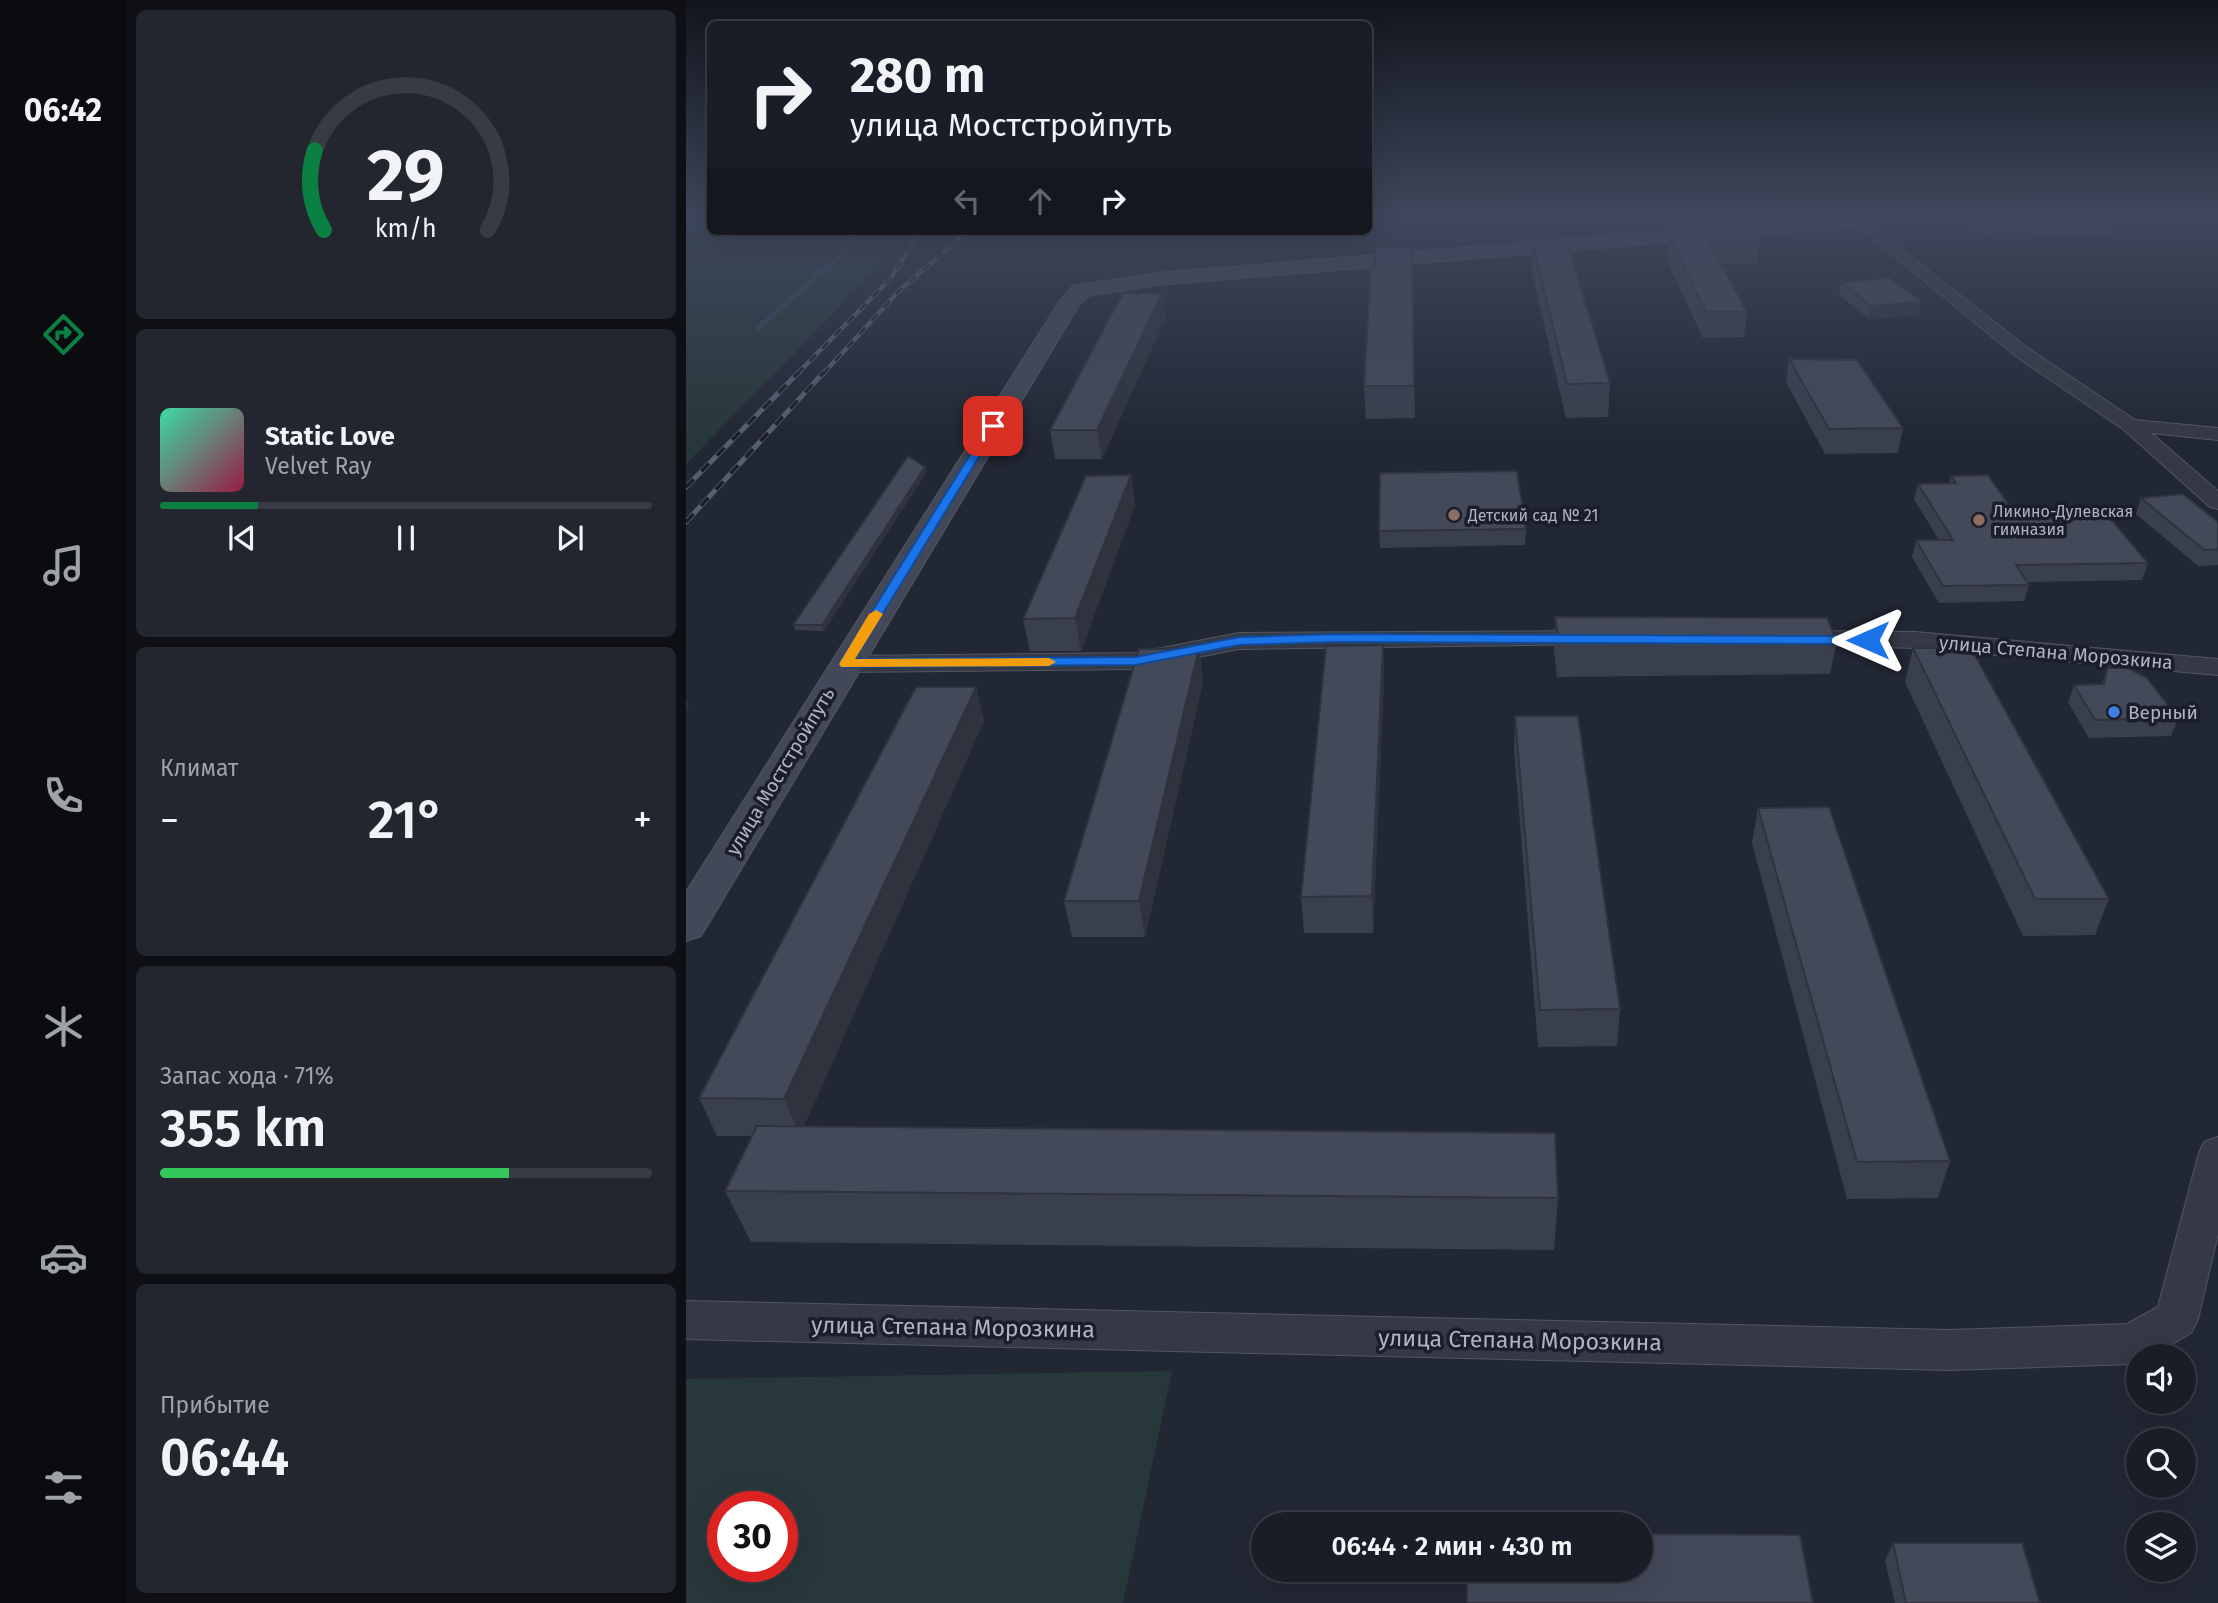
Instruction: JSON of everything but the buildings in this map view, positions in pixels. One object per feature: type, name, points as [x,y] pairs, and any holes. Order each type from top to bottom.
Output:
[{"type":"street","name":"улица Мостстройпуть","points":[[686,926],[1070,302],[1081,291],[1088,290]]},
{"type":"street","points":[[1944,290],[2023,354],[2130,425],[2218,502]]},
{"type":"street","points":[[2130,425],[2218,434]]},
{"type":"street","points":[[846,664],[1136,661],[1239,641],[1623,639]]},
{"type":"street","name":"улица Степана Морозкина","points":[[1773,639],[1915,640],[2218,667]]},
{"type":"street","name":"улица Степана Морозкина","points":[[686,1320],[1949,1350],[2132,1344],[2176,1319],[2218,1153]]},
{"type":"shaded area","points":[[686,290],[857,290],[686,464]]},
{"type":"shaded area","points":[[1172,1371],[1123,1603],[686,1603],[686,1379]]},
{"type":"waterway","points":[[758,328],[801,290]]},
{"type":"railway","points":[[797,374],[879,290]]},
{"type":"railway","points":[[823,374],[900,290]]},
{"type":"railway","points":[[686,487],[799,372]]},
{"type":"railway","points":[[686,522],[824,372]]},
{"type":"slow traffic","points":[[876,614],[846,664],[1049,662]]},
{"type":"place","name":"Детский сад № 21","points":[[1454,515]]},
{"type":"place","name":"Ликино-Дулевская гимназия","points":[[1979,520]]},
{"type":"place","name":"Верный","points":[[2114,712]]},
{"type":"route","points":[[993,426],[846,664],[1136,661],[1239,641],[1336,638],[1868,640]]}]
